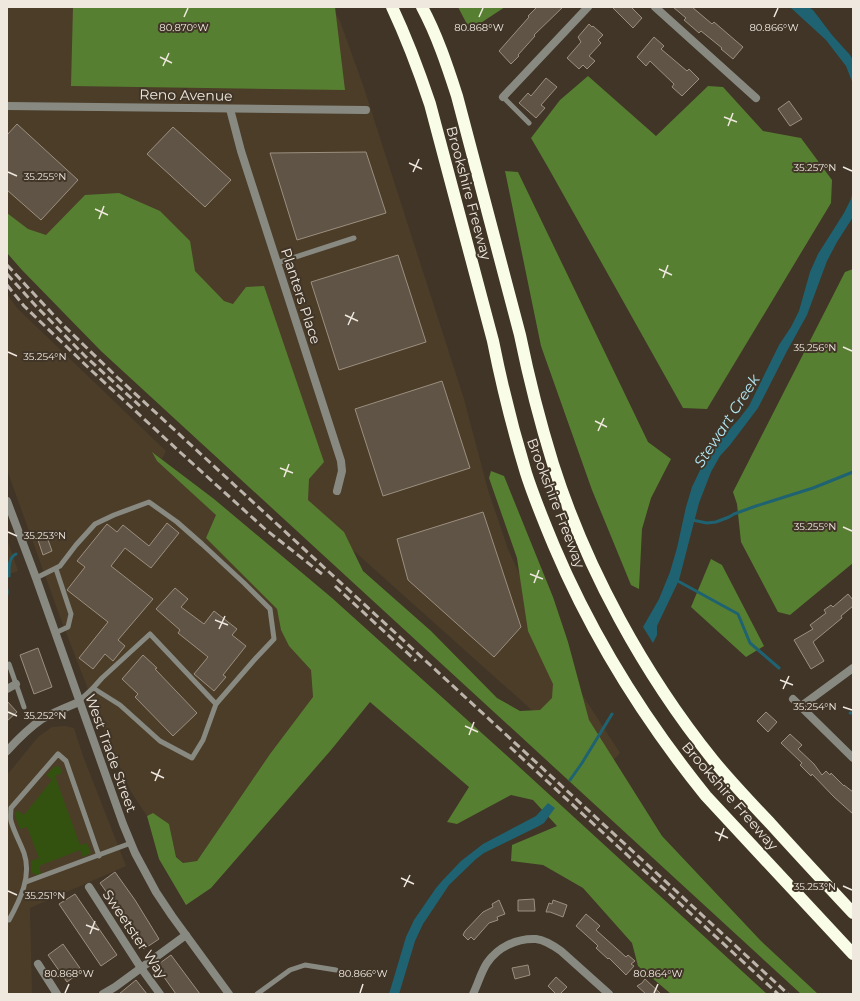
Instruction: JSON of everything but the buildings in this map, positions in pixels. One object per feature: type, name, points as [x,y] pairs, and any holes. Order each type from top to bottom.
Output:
[{"type":"highway","name":"Brookshire Freeway","points":[[392,7],[410,47],[430,104],[493,342],[512,425],[527,474],[544,523],[580,603],[612,662],[668,748],[711,802],[853,954]]},
{"type":"highway","name":"Brookshire Freeway","points":[[422,7],[430,22],[457,96],[520,335],[539,418],[570,513],[590,559],[636,648],[662,690],[691,732],[727,778],[853,913]]},
{"type":"street","points":[[503,97],[588,7]]},
{"type":"street","points":[[655,7],[756,98]]},
{"type":"street","name":"Reno Avenue","points":[[7,106],[366,110]]},
{"type":"street","name":"Planters Place","points":[[230,108],[241,151],[341,461],[342,471],[337,491]]},
{"type":"street","name":"West Trade Street","points":[[7,501],[36,578],[130,843],[148,880],[172,916],[229,994]]},
{"type":"street","points":[[800,707],[853,668]]},
{"type":"street","points":[[7,689],[16,684]]},
{"type":"street","points":[[793,699],[853,758]]},
{"type":"street","points":[[7,751],[41,720],[79,702]]},
{"type":"street","name":"Sweetster Way","points":[[89,887],[141,968],[160,994]]},
{"type":"street","points":[[103,994],[115,987],[186,935]]},
{"type":"street","points":[[473,994],[487,963],[501,948],[524,940],[536,940],[550,944],[561,951],[609,994]]},
{"type":"street","points":[[38,964],[57,994]]},
{"type":"lane","points":[[503,97],[529,123]]},
{"type":"lane","points":[[277,263],[354,238]]},
{"type":"lane","points":[[36,578],[60,566],[95,524],[148,502],[176,522],[244,582],[270,609],[274,639],[216,704],[203,740],[192,758],[160,741],[120,705],[93,688]]},
{"type":"lane","points":[[55,633],[68,626],[71,614],[56,568]]},
{"type":"lane","points":[[79,702],[102,678],[150,634],[216,704]]},
{"type":"lane","points":[[8,664],[24,707]]},
{"type":"lane","points":[[7,920],[9,920],[16,907],[26,882],[25,855],[11,819],[11,808],[58,754],[66,761],[99,856]]},
{"type":"lane","points":[[26,882],[99,856],[130,843]]},
{"type":"lane","points":[[257,994],[290,970],[304,965],[336,970]]},
{"type":"shaded area","points":[[7,7],[332,7],[340,21],[363,85],[464,399],[488,490],[508,549],[539,617],[572,679],[620,753],[602,773],[211,423],[7,215]]},
{"type":"shaded area","points":[[7,294],[17,308],[166,451],[162,459],[154,453],[157,461],[217,515],[207,538],[277,609],[281,630],[289,646],[311,670],[313,698],[270,754],[197,861],[183,863],[176,856],[169,824],[153,813],[147,816],[131,792],[96,710],[60,617],[7,470]]},
{"type":"shaded area","points":[[7,539],[18,571],[7,575]]},
{"type":"shaded area","points":[[65,726],[74,728],[83,756],[126,866],[30,908],[32,994],[7,994],[7,775],[38,737],[52,727]]},
{"type":"green space","points":[[73,7],[335,7],[345,90],[71,86]]},
{"type":"green space","points":[[458,7],[505,7],[470,30]]},
{"type":"green space","points":[[588,76],[656,136],[708,86],[723,87],[763,131],[801,138],[832,180],[831,203],[707,409],[683,408],[531,138],[560,100]]},
{"type":"green space","points":[[505,171],[518,172],[648,442],[671,459],[651,498],[642,529],[639,589],[631,585],[592,490],[541,346]]},
{"type":"green space","points":[[119,193],[160,211],[190,241],[195,271],[224,301],[233,304],[246,287],[264,286],[324,462],[309,479],[308,500],[344,532],[363,571],[431,631],[497,698],[520,711],[540,710],[552,698],[553,684],[528,631],[517,558],[489,478],[491,471],[504,476],[553,597],[568,642],[589,720],[662,836],[761,941],[818,994],[801,994],[101,351],[7,253],[7,213],[28,229],[46,235],[85,195]]},
{"type":"green space","points":[[853,269],[853,563],[790,615],[778,612],[741,542],[737,504],[733,492],[845,272]]},
{"type":"green space","points":[[152,452],[214,499],[332,598],[767,994],[671,994],[638,966],[632,943],[583,888],[543,865],[511,861],[512,845],[557,826],[533,800],[511,795],[457,824],[447,822],[469,787],[370,702],[331,750],[211,888],[186,905],[159,859],[147,816],[153,813],[169,824],[176,857],[183,863],[197,861],[270,754],[313,697],[311,670],[289,646],[281,630],[277,609],[206,538],[216,515],[157,461]]},
{"type":"green space","points":[[711,559],[722,565],[764,646],[746,657],[691,607]]},
{"type":"green space","points":[[54,767],[60,767],[62,773],[55,776],[80,845],[87,843],[91,853],[83,857],[80,850],[39,866],[41,873],[40,875],[37,875],[32,871],[31,861],[39,858],[27,827],[20,829],[15,812],[18,811],[24,815],[52,780],[46,775]]},
{"type":"water","points":[[790,7],[809,7],[813,10],[832,35],[850,55],[853,60],[853,84],[846,66],[826,40]]},
{"type":"water","points":[[853,190],[853,217],[827,261],[807,315],[758,408],[720,456],[711,472],[699,503],[679,580],[657,626],[657,635],[653,643],[643,627],[659,599],[670,572],[692,487],[703,464],[717,443],[749,406],[779,345],[791,327],[799,311],[810,272],[818,254],[844,213],[851,199]]},
{"type":"water","points":[[548,803],[555,808],[544,823],[484,853],[449,885],[423,924],[415,941],[399,994],[389,994],[406,937],[414,920],[436,888],[461,861],[483,844],[536,816]]},
{"type":"waterway","points":[[692,520],[707,523],[716,522],[734,514],[813,488],[853,472]]},
{"type":"waterway","points":[[9,576],[10,561],[16,554]]},
{"type":"waterway","points":[[676,580],[738,614],[750,643],[779,668]]},
{"type":"waterway","name":"Stewart Creek","points":[[570,780],[612,714]]},
{"type":"railway","points":[[7,265],[62,324],[117,377],[788,994]]},
{"type":"railway","points":[[7,274],[85,356],[140,406]]},
{"type":"railway","points":[[7,285],[24,306],[181,453],[265,529],[322,574]]},
{"type":"railway","points":[[335,586],[416,661]]},
{"type":"railway","points":[[510,747],[778,994]]}]
